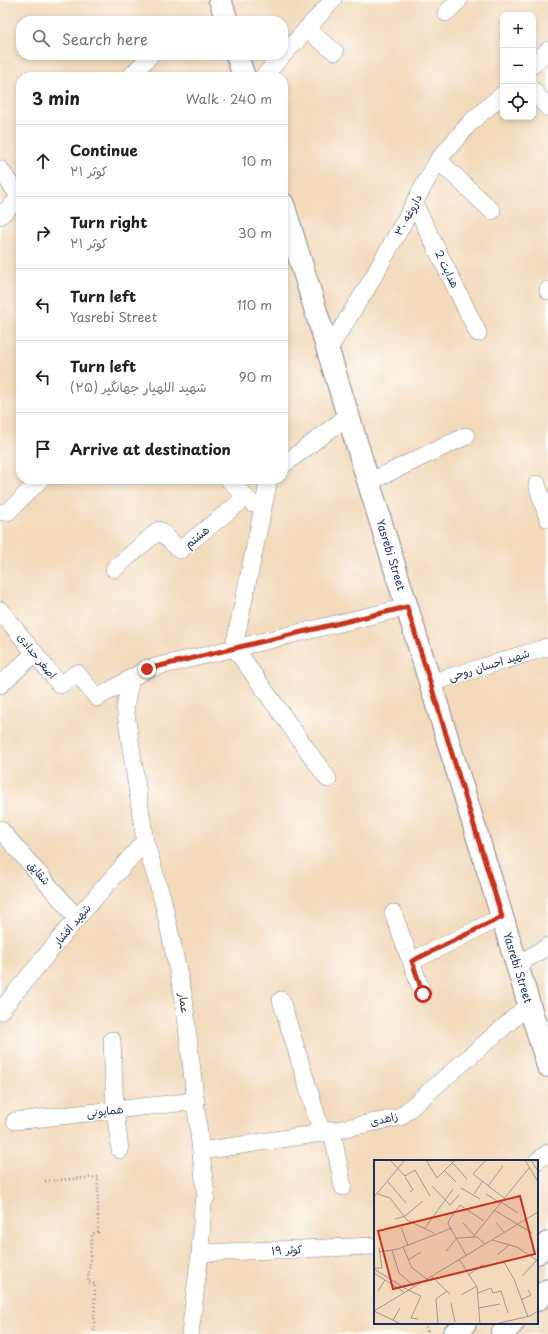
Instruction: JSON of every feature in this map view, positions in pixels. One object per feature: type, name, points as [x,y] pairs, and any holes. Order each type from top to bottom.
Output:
[{"type":"main road","points":[[220,0],[225,16]]},
{"type":"main road","points":[[239,60],[242,72]]},
{"type":"main road","name":"Yasrebi Street","points":[[288,233],[328,350],[548,1066]]},
{"type":"main road","points":[[538,1252],[548,1243]]},
{"type":"main road","points":[[538,1299],[548,1290]]},
{"type":"main road","points":[[454,1334],[464,1324]]},
{"type":"main road","points":[[502,1334],[512,1324]]},
{"type":"street","points":[[288,49],[333,0]]},
{"type":"street","points":[[446,13],[459,0]]},
{"type":"street","points":[[306,29],[335,52]]},
{"type":"street","points":[[536,62],[548,50]]},
{"type":"street","points":[[135,72],[146,60]]},
{"type":"street","points":[[268,72],[278,60]]},
{"type":"street","points":[[536,94],[548,108]]},
{"type":"street","name":"داروغه ۳۰","points":[[328,350],[370,283],[415,205],[438,160],[470,123],[500,97]]},
{"type":"street","points":[[438,160],[492,211]]},
{"type":"street","points":[[0,169],[16,187]]},
{"type":"street","points":[[0,216],[16,192]]},
{"type":"street","name":"هدایت 2","points":[[415,205],[478,333]]},
{"type":"street","points":[[288,461],[348,416]]},
{"type":"street","points":[[369,482],[466,436]]},
{"type":"street","points":[[0,512],[8,512],[36,484]]},
{"type":"street","points":[[232,484],[245,498],[262,513]]},
{"type":"street","points":[[268,484],[234,647],[328,779]]},
{"type":"street","points":[[537,484],[548,519]]},
{"type":"street","name":"هشتم","points":[[114,569],[159,530],[180,550],[245,498]]},
{"type":"street","points":[[132,678],[147,669],[234,647],[407,607]]},
{"type":"street","name":"اصغر حدادی","points":[[0,610],[60,685],[77,673],[97,698],[132,678]]},
{"type":"street","name":"شهید احسان روحی","points":[[430,683],[548,647]]},
{"type":"street","points":[[0,685],[35,653]]},
{"type":"street","name":"عمار","points":[[132,678],[125,707],[146,841],[163,901],[184,999],[206,1197],[203,1204],[200,1254],[190,1334]]},
{"type":"street","name":"شقایق","points":[[0,829],[77,918]]},
{"type":"street","name":"شهید افشار","points":[[0,1011],[77,918],[146,841]]},
{"type":"street","points":[[394,913],[423,994]]},
{"type":"street","points":[[412,961],[502,917]]},
{"type":"street","points":[[517,966],[548,946]]},
{"type":"street","points":[[280,1000],[327,1132],[343,1187]]},
{"type":"street","name":"زاهدی","points":[[201,1151],[327,1132],[400,1117],[529,1005]]},
{"type":"street","points":[[112,1040],[120,1150]]},
{"type":"street","name":"همایونی","points":[[15,1121],[196,1101]]},
{"type":"street","points":[[538,1160],[548,1153]]},
{"type":"street","name":"کوثر ۱۹","points":[[200,1254],[374,1246]]},
{"type":"path","points":[[44,1181],[98,1177],[98,1232],[92,1234],[88,1282],[95,1284],[94,1334]]},
{"type":"path","points":[[424,1324],[429,1334]]},
{"type":"route","points":[[147,669],[234,647],[407,607],[502,917],[412,961],[423,994]]}]
